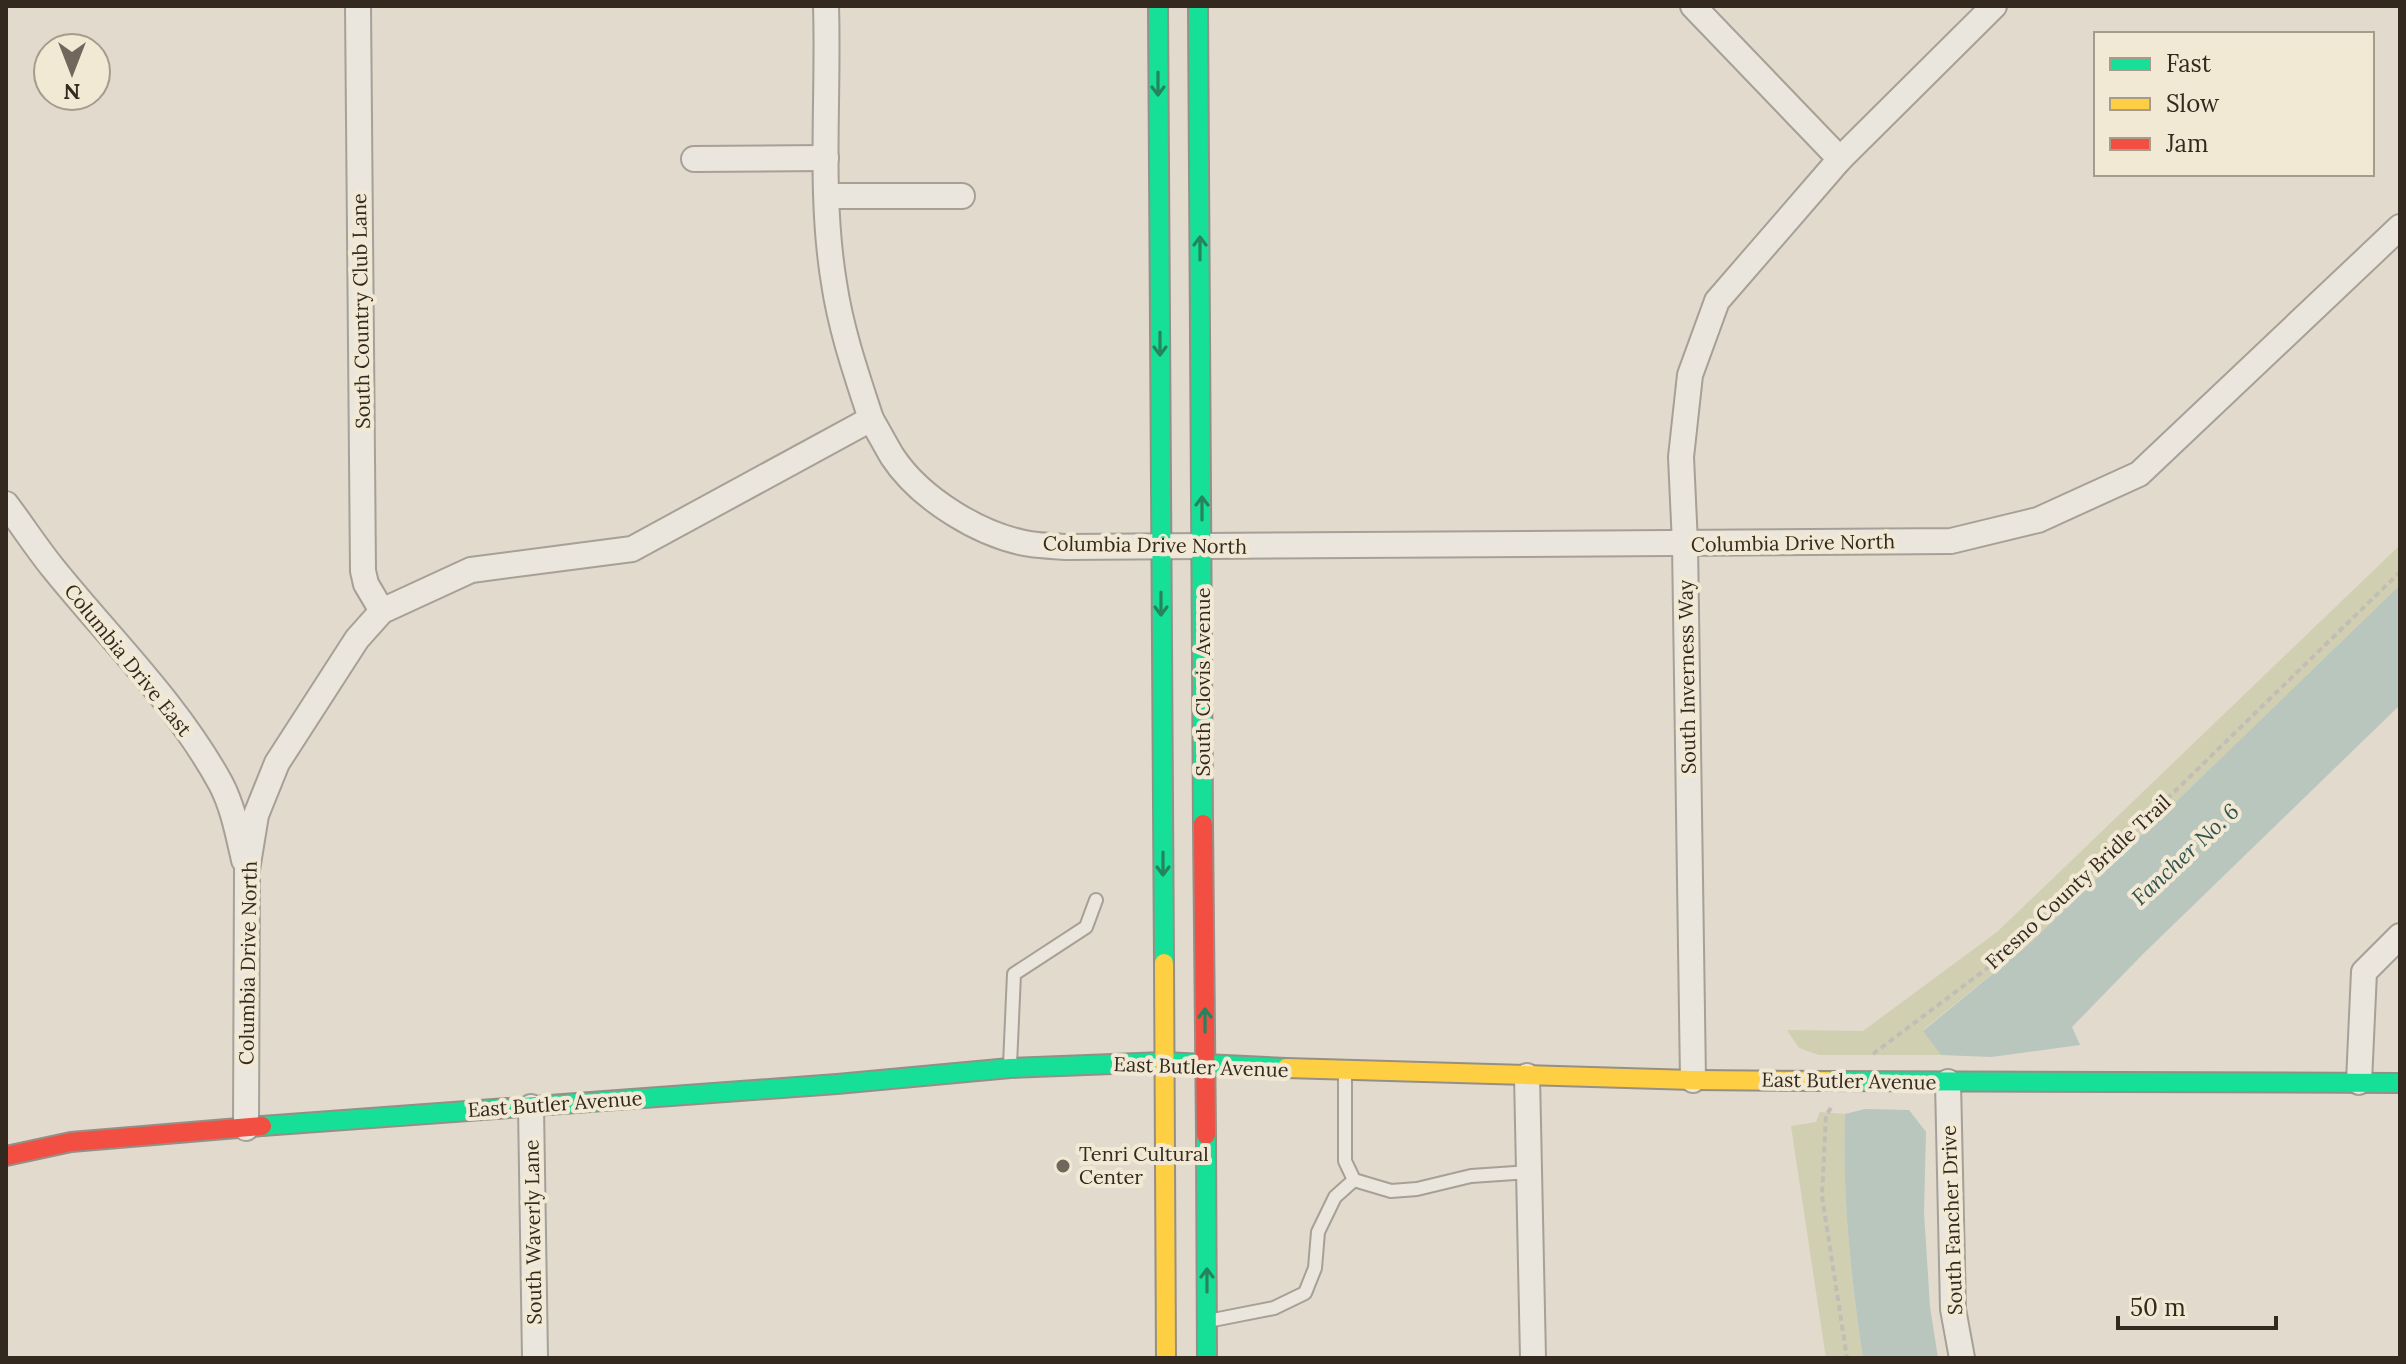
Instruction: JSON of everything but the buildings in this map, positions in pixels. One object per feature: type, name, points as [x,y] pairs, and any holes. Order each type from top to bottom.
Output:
[{"type":"main road","name":"South Clovis Avenue","points":[[1158,6],[1166,1358]]},
{"type":"main road","name":"South Clovis Avenue","points":[[1198,6],[1207,1358]]},
{"type":"main road","name":"East Butler Avenue","points":[[6,1156],[71,1142],[1010,1068],[1164,1062],[1345,1071],[1693,1080],[2400,1083]]},
{"type":"street","name":"South Country Club Lane","points":[[358,6],[363,571],[366,584],[382,611]]},
{"type":"street","points":[[826,6],[826,158],[833,279],[847,347],[871,419]]},
{"type":"street","points":[[1693,6],[1840,159]]},
{"type":"street","name":"South Inverness Way","points":[[1693,1080],[1681,457],[1690,375],[1717,301],[1840,159],[1994,6]]},
{"type":"street","points":[[694,159],[826,158]]},
{"type":"street","points":[[827,196],[962,196]]},
{"type":"street","name":"Columbia Drive North","points":[[246,1128],[247,870],[256,815],[277,763],[357,639],[382,611],[471,570],[632,549],[871,419],[894,459],[924,491],[956,516],[993,533],[1029,544],[1161,547],[1951,541],[2038,520],[2139,474],[2400,227]]},
{"type":"street","name":"Columbia Drive East","points":[[6,504],[53,567],[137,664],[184,726],[222,786],[247,870]]},
{"type":"street","points":[[2359,1082],[2364,972],[2400,936]]},
{"type":"street","points":[[1527,1076],[1533,1358]]},
{"type":"street","name":"South Fancher Drive","points":[[1948,1082],[1953,1309],[1962,1358]]},
{"type":"street","name":"South Waverly Lane","points":[[531,1107],[535,1358]]},
{"type":"lane","points":[[1010,1068],[1014,974],[1086,927],[1096,900]]},
{"type":"lane","points":[[1345,1071],[1345,1161],[1354,1180],[1391,1191],[1417,1189],[1471,1176],[1529,1172]]},
{"type":"lane","points":[[1207,1321],[1274,1308],[1305,1293],[1315,1268],[1318,1232],[1335,1197],[1354,1180]]},
{"type":"path","name":"Fresno County Bridle Trail","points":[[1847,1358],[1822,1196],[1826,1115],[1849,1080],[1862,1062],[2014,948],[2400,572]]},
{"type":"green space","points":[[2400,545],[2400,585],[2028,945],[1923,1030],[1941,1055],[1819,1055],[1799,1048],[1787,1030],[1863,1031],[1997,932]]},
{"type":"green space","points":[[1820,1112],[1845,1114],[1848,1236],[1863,1358],[1826,1358],[1791,1126],[1816,1122]]},
{"type":"water","name":"Fancher No. 6","points":[[2400,585],[2400,705],[2072,1027],[2080,1045],[1991,1057],[1941,1055],[1923,1031],[2028,945]]},
{"type":"water","points":[[1865,1109],[1909,1110],[1926,1132],[1924,1212],[1930,1307],[1938,1358],[1863,1358],[1848,1236],[1844,1144],[1845,1114]]},
{"type":"traffic: fast","points":[[1158,6],[1164,963]]},
{"type":"traffic: fast","points":[[1198,6],[1203,824]]},
{"type":"traffic: fast","points":[[262,1126],[837,1084],[1010,1068],[1164,1062],[1286,1068]]},
{"type":"traffic: fast","points":[[1828,1081],[2400,1083]]},
{"type":"traffic: fast","points":[[1206,1135],[1207,1358]]},
{"type":"traffic: slow","points":[[1164,963],[1166,1358]]},
{"type":"traffic: slow","points":[[1286,1068],[1828,1081]]},
{"type":"traffic: jam","points":[[1203,824],[1206,1135]]},
{"type":"traffic: jam","points":[[6,1156],[71,1142],[262,1126]]},
{"type":"place","name":"Tenri Cultural Center","points":[[1063,1166]]}]
